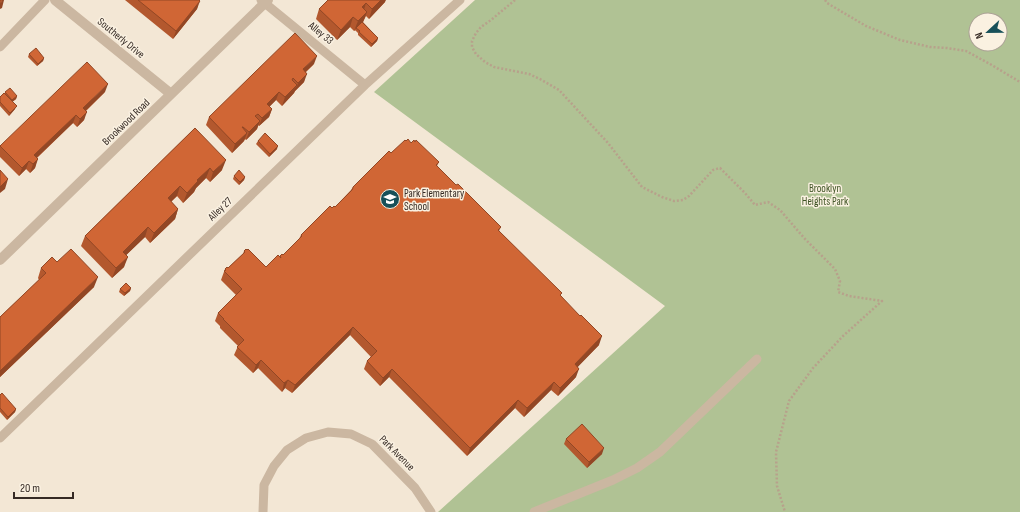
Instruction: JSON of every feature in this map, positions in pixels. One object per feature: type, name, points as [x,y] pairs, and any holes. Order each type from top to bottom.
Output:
[{"type":"street","name":"Southerly Drive","points":[[55,0],[171,94]]},
{"type":"street","name":"Brookwood Road","points":[[0,260],[265,1]]},
{"type":"lane","points":[[0,47],[45,0]]},
{"type":"lane","name":"Alley 27","points":[[0,438],[365,85],[460,0]]},
{"type":"lane","name":"Alley 33","points":[[265,1],[365,85]]},
{"type":"lane","points":[[534,512],[612,480],[637,468],[660,452],[757,359]]},
{"type":"lane","name":"Park Avenue","points":[[263,512],[264,485],[274,466],[287,450],[306,438],[328,432],[351,434],[372,444],[415,488],[431,512]]},
{"type":"path","points":[[515,0],[481,27],[472,41],[472,47],[476,54],[485,62],[494,67],[529,74],[559,90],[608,143],[642,187],[662,197],[674,201],[683,200],[689,196],[713,170],[720,168],[755,205],[768,202],[780,210],[805,239],[835,269],[840,281],[838,292],[849,296],[882,301],[843,336],[813,368],[789,401],[776,452],[777,486],[785,512]]},
{"type":"path","points":[[825,0],[827,3],[873,29],[900,40],[930,47],[966,51],[1020,82]]},
{"type":"green space","name":"Brooklyn Heights Park","points":[[475,0],[1020,0],[1020,512],[438,512],[665,306],[374,92]]},
{"type":"building","points":[[138,0],[199,0],[200,1],[176,31]]},
{"type":"building","points":[[328,0],[381,0],[372,9],[366,3],[362,7],[367,12],[358,21],[353,17],[341,30],[319,9]]},
{"type":"building","points":[[362,22],[378,38],[372,44],[356,28]]},
{"type":"building","points":[[295,33],[317,56],[303,69],[307,74],[298,83],[293,78],[292,80],[297,85],[285,97],[279,92],[267,104],[272,109],[262,118],[258,114],[255,116],[260,121],[249,132],[242,127],[247,133],[235,144],[209,117]]},
{"type":"building","points":[[36,48],[44,58],[38,64],[29,54]]},
{"type":"building","points":[[87,62],[108,84],[83,108],[87,112],[80,119],[76,115],[34,155],[38,159],[33,164],[29,161],[22,168],[0,146]]},
{"type":"building","points":[[10,88],[17,96],[12,100],[5,92]]},
{"type":"building","points":[[4,93],[17,106],[10,113],[0,102],[0,97]]},
{"type":"building","points":[[195,128],[226,160],[213,172],[210,168],[197,180],[198,181],[187,193],[180,186],[168,198],[178,209],[154,233],[148,227],[123,252],[128,257],[116,268],[85,236]]},
{"type":"building","points":[[265,133],[278,146],[270,154],[258,141]]},
{"type":"building","points":[[408,139],[411,143],[414,140],[415,142],[416,140],[439,162],[436,165],[456,185],[458,184],[501,227],[498,230],[562,293],[560,295],[580,316],[581,315],[602,336],[575,364],[579,369],[560,388],[554,382],[527,408],[518,400],[470,448],[392,369],[383,378],[367,361],[377,351],[353,327],[295,385],[288,380],[284,383],[261,360],[256,365],[237,347],[244,340],[218,313],[242,289],[224,271],[245,252],[244,251],[246,249],[248,249],[266,267],[278,255],[281,258],[280,256],[282,254],[283,255],[302,236],[301,235],[330,206],[332,208],[334,206],[335,207],[389,151],[391,153]]},
{"type":"building","points":[[0,170],[8,179],[0,187]]},
{"type":"building","points":[[239,170],[245,177],[240,182],[234,176]]},
{"type":"building","points":[[71,249],[98,277],[0,371],[0,317],[46,273],[41,268],[52,257],[57,262]]},
{"type":"building","points":[[126,283],[131,288],[125,293],[120,289]]},
{"type":"building","points":[[2,393],[16,409],[8,417],[0,408],[0,395]]},
{"type":"building","points":[[582,424],[604,448],[589,462],[566,439]]},
{"type":"place","name":"Park Elementary School","points":[[390,199]]}]
